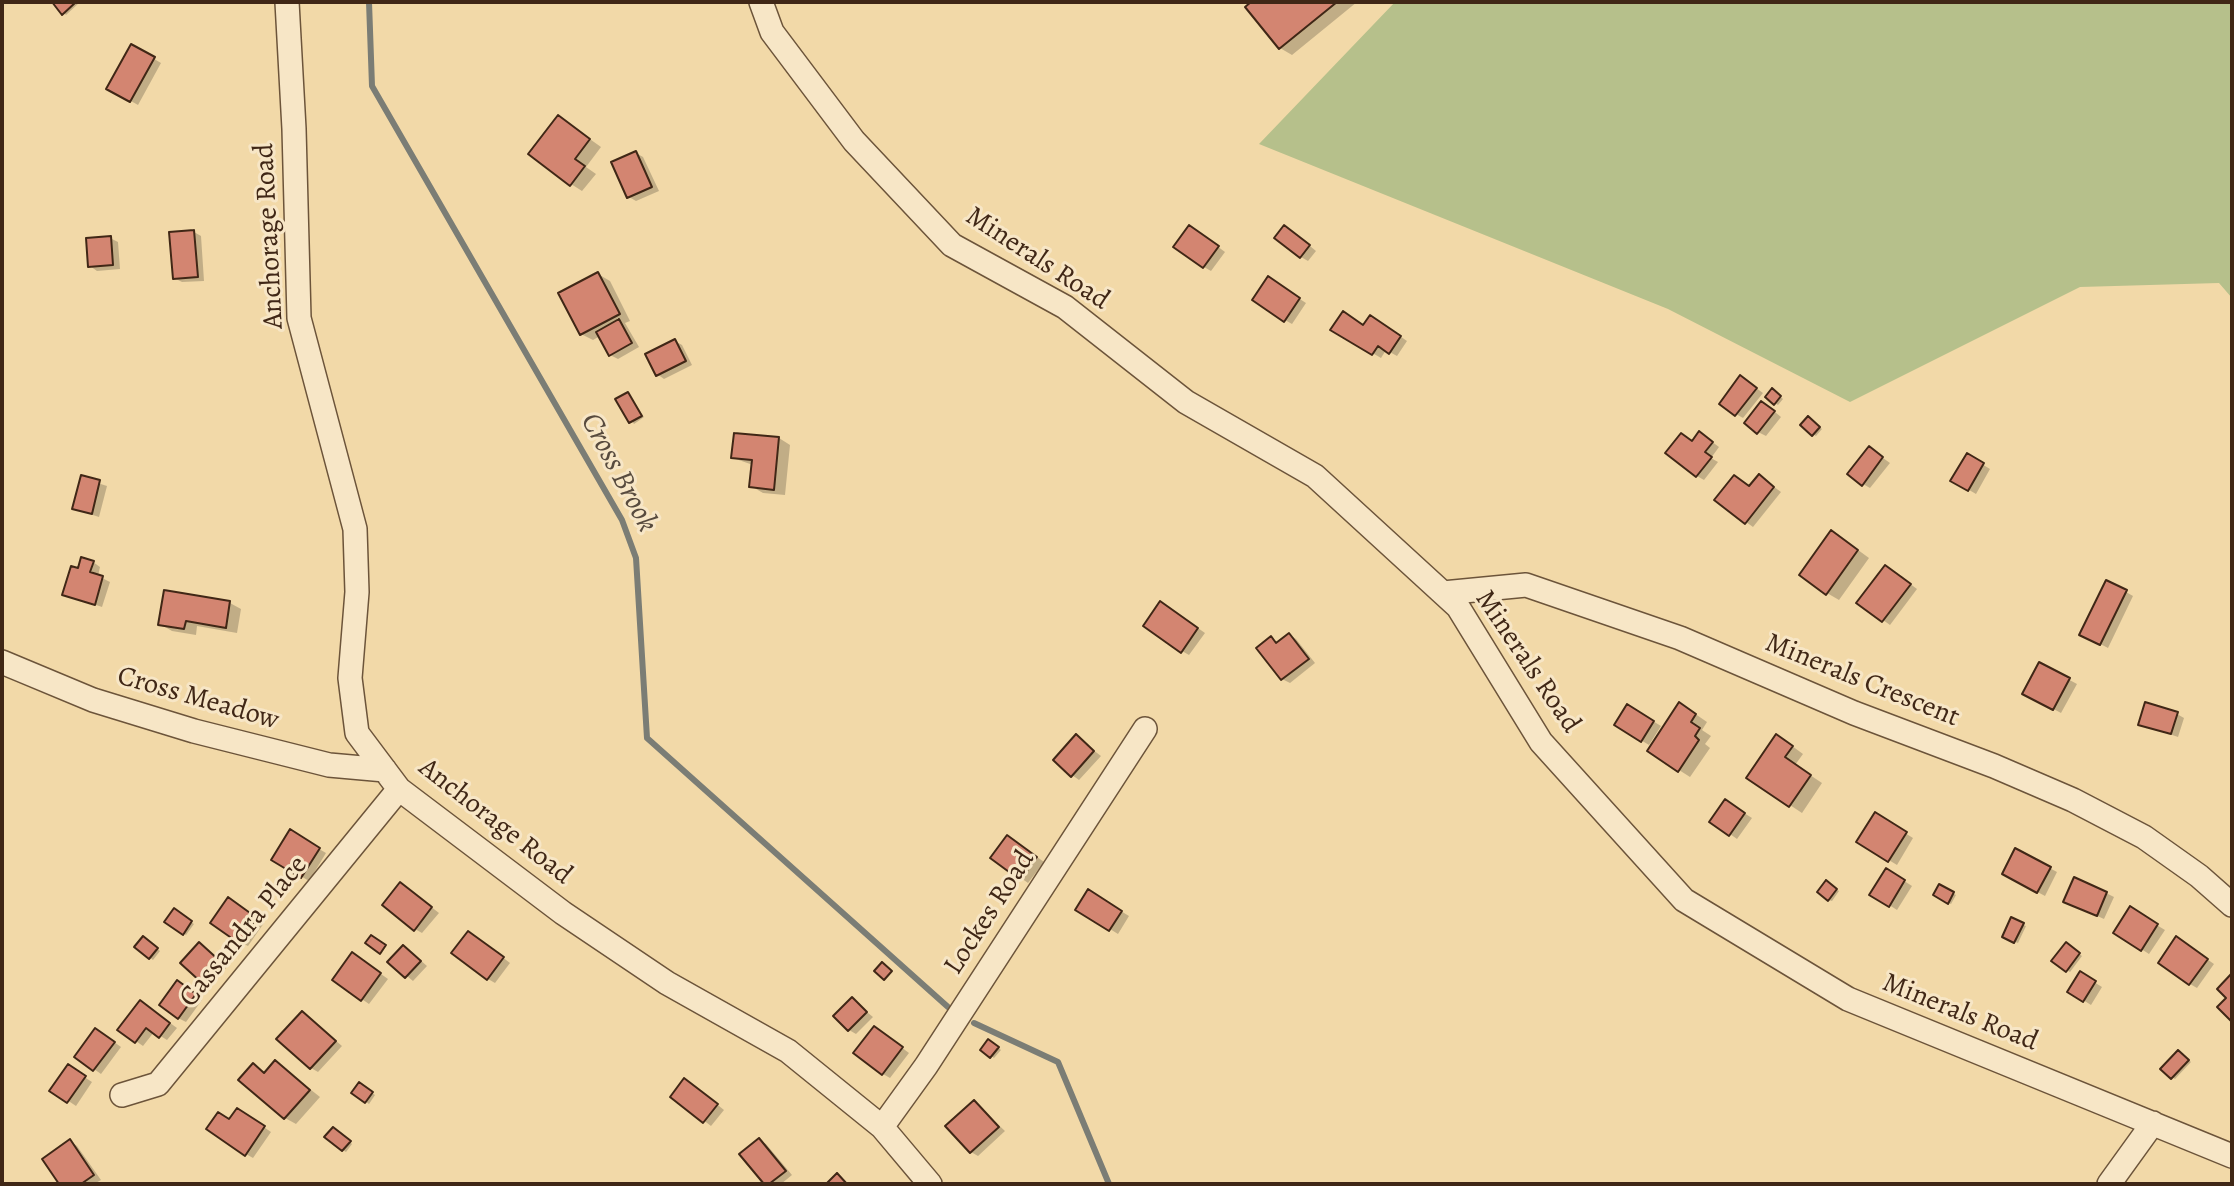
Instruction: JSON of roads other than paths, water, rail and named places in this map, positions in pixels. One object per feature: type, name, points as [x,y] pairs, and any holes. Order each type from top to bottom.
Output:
[{"type":"street","name":"Anchorage Road","points":[[287,2],[294,130],[299,318],[355,529],[357,592],[350,678],[358,733],[399,789],[563,913],[644,967],[788,1051],[883,1127],[930,1184]]},
{"type":"street","name":"Minerals Road","points":[[761,2],[772,32],[854,141],[952,245],[1065,307],[1186,402],[1315,476],[1458,607],[1541,742],[1684,900],[1848,999],[2232,1156]]},
{"type":"street","name":"Minerals Crescent","points":[[1443,593],[1526,585],[1680,638],[1854,713],[1994,766],[2073,800],[2144,837],[2232,905]]},
{"type":"street","name":"Cross Meadow","points":[[2,662],[93,700],[194,731],[329,765],[385,770]]},
{"type":"street","name":"Lockes Road","points":[[883,1127],[926,1066],[1145,729]]},
{"type":"street","name":"Cassandra Place","points":[[122,1095],[158,1084],[399,789]]},
{"type":"street","points":[[2109,1184],[2153,1124]]},
{"type":"waterway","name":"Cross Brook","points":[[369,2],[372,86],[622,520],[636,558],[647,738],[948,1007]]},
{"type":"waterway","name":"Cross Brook","points":[[974,1023],[1058,1062],[1109,1184]]}]
